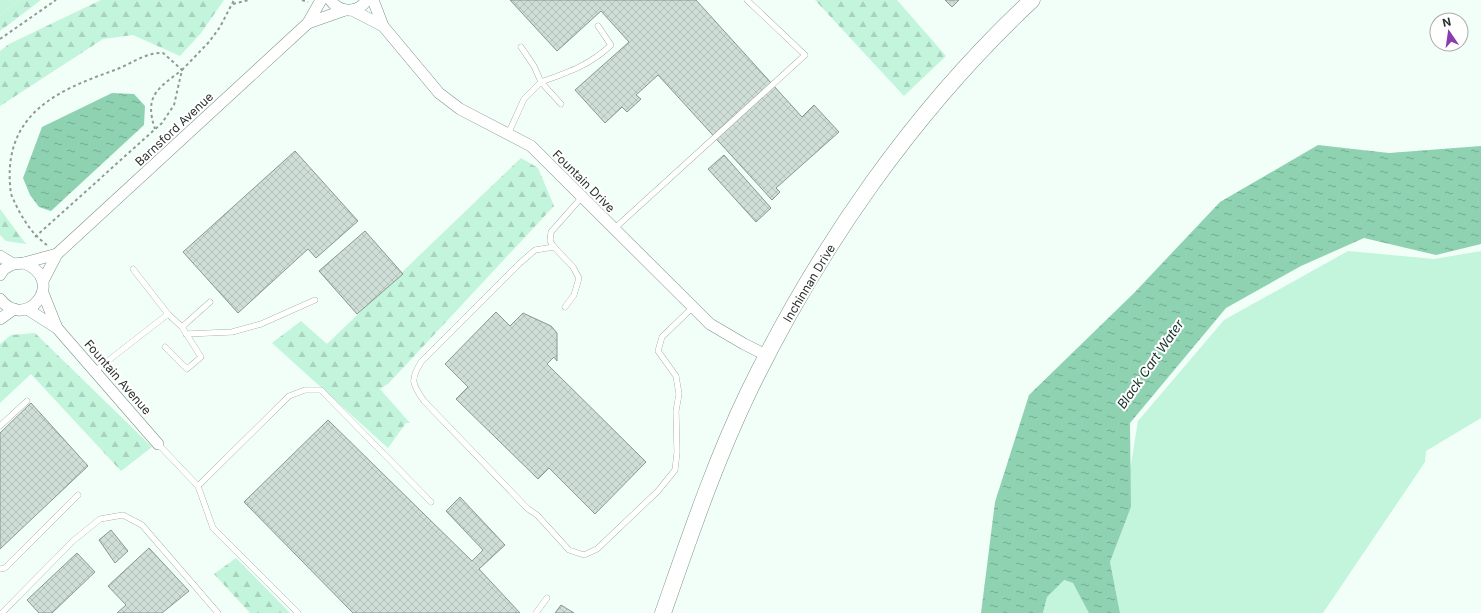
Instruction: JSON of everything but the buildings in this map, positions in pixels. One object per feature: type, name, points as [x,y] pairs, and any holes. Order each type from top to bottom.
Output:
[{"type":"street","name":"Barnsford Avenue","points":[[43,293],[43,281],[57,254],[308,23],[321,0]]},
{"type":"street","name":"Fountain Drive","points":[[330,0],[335,5],[383,26]]},
{"type":"street","name":"Barnsford Avenue","points":[[308,23],[358,8],[367,0]]},
{"type":"street","name":"Fountain Drive","points":[[373,0],[383,26],[440,93],[460,109],[531,146],[710,324],[768,356]]},
{"type":"street","name":"Inchinnan Drive","points":[[663,613],[723,450],[748,393],[818,265],[887,163],[918,123],[980,53],[1032,0]]},
{"type":"street","name":"Barnsford Avenue","points":[[0,275],[4,269],[57,254]]},
{"type":"street","points":[[0,256],[18,264],[33,266],[43,281]]},
{"type":"street","points":[[0,299],[6,306],[14,309],[27,309],[40,300],[43,293]]},
{"type":"street","name":"Fountain Avenue","points":[[43,293],[57,328]]},
{"type":"street","points":[[0,319],[14,309]]},
{"type":"street","name":"Fountain Avenue","points":[[27,309],[57,328],[158,444]]},
{"type":"lane","points":[[614,229],[805,55],[747,0]]},
{"type":"lane","points":[[508,134],[524,99],[541,82],[566,73],[596,58],[611,44],[598,26]]},
{"type":"lane","points":[[521,47],[534,66],[541,82],[561,104]]},
{"type":"lane","points":[[565,307],[574,295],[579,278],[573,267],[550,241],[551,232],[582,197]]},
{"type":"lane","points":[[554,247],[535,250],[518,264],[421,362],[415,372],[414,387],[424,401],[528,509],[537,515],[569,550],[584,555],[597,549],[658,491],[675,470],[677,452],[676,410],[679,394],[676,376],[658,351],[662,337],[693,306]]},
{"type":"lane","points":[[133,268],[168,314],[182,328],[201,357],[187,369],[165,347]]},
{"type":"lane","points":[[186,334],[232,332],[261,324],[315,300]]},
{"type":"lane","points":[[182,328],[210,302]]},
{"type":"lane","points":[[95,371],[168,314]]},
{"type":"lane","points":[[198,486],[289,396],[305,390],[321,390],[431,502]]},
{"type":"lane","points":[[0,426],[27,401]]},
{"type":"lane","points":[[158,444],[198,486],[213,528],[298,613]]},
{"type":"lane","points":[[0,569],[5,568],[78,495]]},
{"type":"lane","points":[[2,613],[74,541],[100,519],[123,515],[142,525],[218,613]]},
{"type":"lane","points":[[536,613],[547,598]]},
{"type":"path","points":[[0,39],[56,0]]},
{"type":"path","points":[[155,129],[150,111],[150,102],[154,94],[182,70],[209,42],[220,26],[234,0]]},
{"type":"path","points":[[233,4],[249,0]]},
{"type":"path","points":[[52,94],[88,78],[115,70],[148,55],[163,53],[182,70]]},
{"type":"path","points":[[36,237],[162,123],[174,105],[182,70]]},
{"type":"path","points":[[6,184],[15,203],[36,237],[57,254]]},
{"type":"green space","points":[[0,0],[20,0],[0,15]]},
{"type":"green space","points":[[20,0],[41,0],[0,31],[0,15]]},
{"type":"green space","points":[[101,0],[224,0],[201,33],[180,56],[133,35],[103,39],[0,106],[0,51],[9,44]]},
{"type":"green space","points":[[815,0],[897,0],[946,56],[904,96]]},
{"type":"green space","points":[[521,158],[538,168],[554,206],[389,383],[380,389],[410,423],[406,423],[388,448],[272,343],[301,321],[327,344]]},
{"type":"green space","points":[[0,209],[26,244],[6,241],[0,235]]},
{"type":"green space","points":[[1348,251],[1434,259],[1481,251],[1481,418],[1426,451],[1425,462],[1323,613],[1120,613],[1110,562],[1131,507],[1130,470],[1138,421],[1224,320]]},
{"type":"green space","points":[[35,333],[152,447],[121,471],[31,374],[0,403],[0,344],[11,335]]},
{"type":"green space","points":[[236,558],[290,613],[250,613],[214,574]]},
{"type":"green space","points":[[1063,580],[1073,583],[1089,613],[1043,613],[1047,597]]},
{"type":"water","points":[[112,93],[134,94],[145,106],[144,125],[51,211],[39,207],[30,195],[23,178],[42,127]]},
{"type":"water","name":"Black Cart Water","points":[[1318,145],[1389,153],[1481,146],[1481,244],[1436,255],[1364,238],[1301,266],[1226,308],[1130,423],[1131,507],[1110,562],[1120,613],[1089,613],[1073,583],[1064,580],[1047,597],[1043,613],[981,613],[995,502],[1029,395],[1134,293],[1220,202]]}]
